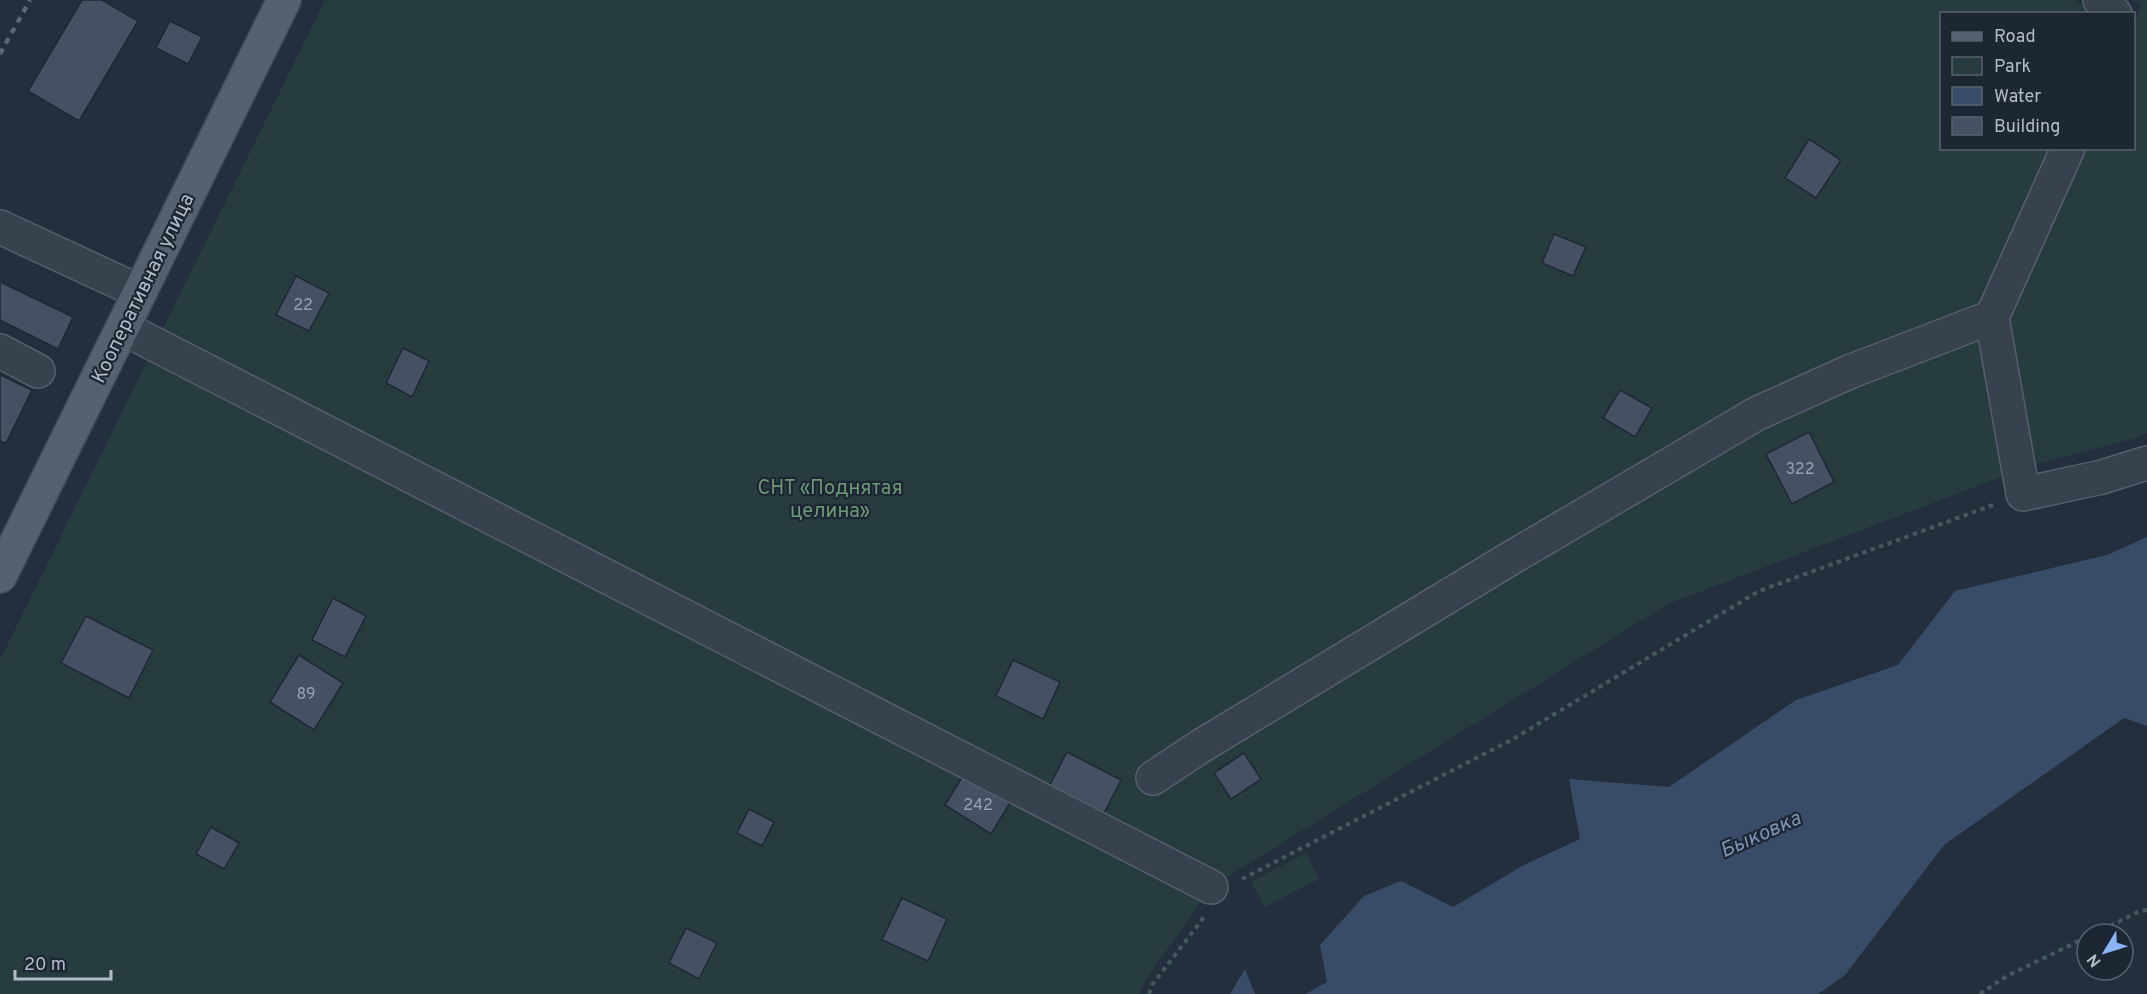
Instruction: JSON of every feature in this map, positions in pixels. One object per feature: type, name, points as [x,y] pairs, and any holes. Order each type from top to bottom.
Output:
[{"type":"main road","name":"Кооперативная улица","points":[[0,576],[284,0]]},
{"type":"street","points":[[2100,0],[2113,12]]},
{"type":"street","points":[[2067,150],[1992,317],[2023,494],[2102,477],[2147,463]]},
{"type":"street","points":[[9,237],[140,292]]},
{"type":"street","points":[[1153,778],[1201,746],[1511,558],[1756,414],[1849,372],[1992,317]]},
{"type":"street","points":[[123,328],[1218,894]]},
{"type":"street","points":[[0,351],[38,371]]},
{"type":"path","points":[[1149,994],[1152,985],[1218,894],[1513,739],[1759,591],[2023,494]]},
{"type":"path","points":[[2118,922],[2147,910]]},
{"type":"path","points":[[1980,994],[2007,976],[2075,943]]},
{"type":"green space","name":"СНТ «Поднятая целина»","points":[[325,0],[2075,0],[2098,12],[1940,12],[1940,150],[2052,150],[1980,319],[2006,475],[1668,604],[1211,887],[1145,981],[1140,994],[0,994],[0,660]]},
{"type":"green space","points":[[2132,0],[2147,0],[2147,433],[2026,467],[2001,329],[2076,150],[2135,150],[2135,21],[2142,5]]},
{"type":"green space","points":[[1306,853],[1319,879],[1265,907],[1251,882]]},
{"type":"water","name":"Быковка","points":[[2147,537],[2147,726],[2124,718],[1944,845],[1845,975],[1818,994],[1306,994],[1327,982],[1320,945],[1364,896],[1401,881],[1453,907],[1524,865],[1580,839],[1569,779],[1669,787],[1796,700],[1898,665],[1955,591],[2107,555]]},
{"type":"water","points":[[1245,969],[1255,994],[1230,994]]},
{"type":"building","points":[[82,0],[102,0],[138,21],[79,121],[28,91]]},
{"type":"building","points":[[170,21],[202,37],[188,64],[156,48]]},
{"type":"building","points":[[1809,139],[1841,160],[1816,198],[1785,178]]},
{"type":"building","points":[[1554,234],[1586,247],[1573,276],[1542,263]]},
{"type":"building","points":[[296,276],[329,293],[309,331],[276,315]]},
{"type":"building","points":[[0,282],[73,317],[58,349],[0,320]]},
{"type":"building","points":[[403,348],[429,361],[412,397],[386,383]]},
{"type":"building","points":[[0,375],[32,390],[6,443],[0,441]]},
{"type":"building","points":[[1620,390],[1652,408],[1635,437],[1603,418]]},
{"type":"building","points":[[1809,432],[1834,482],[1792,504],[1766,454]]},
{"type":"building","points":[[333,598],[366,616],[345,657],[312,640]]},
{"type":"building","points":[[86,616],[153,650],[129,698],[61,663]]},
{"type":"building","points":[[299,655],[343,683],[314,730],[270,702]]},
{"type":"building","points":[[1013,660],[1060,682],[1043,719],[996,696]]},
{"type":"building","points":[[1067,752],[1121,780],[1104,813],[1050,785]]},
{"type":"building","points":[[1244,753],[1261,779],[1231,799],[1214,773]]},
{"type":"building","points":[[964,774],[1010,803],[991,834],[945,805]]},
{"type":"building","points":[[749,809],[774,822],[762,846],[737,833]]},
{"type":"building","points":[[211,827],[239,843],[224,869],[196,854]]},
{"type":"building","points":[[902,898],[947,919],[928,961],[882,940]]},
{"type":"building","points":[[686,928],[717,943],[699,979],[669,963]]},
{"type":"railway","points":[[0,54],[30,0]]}]
